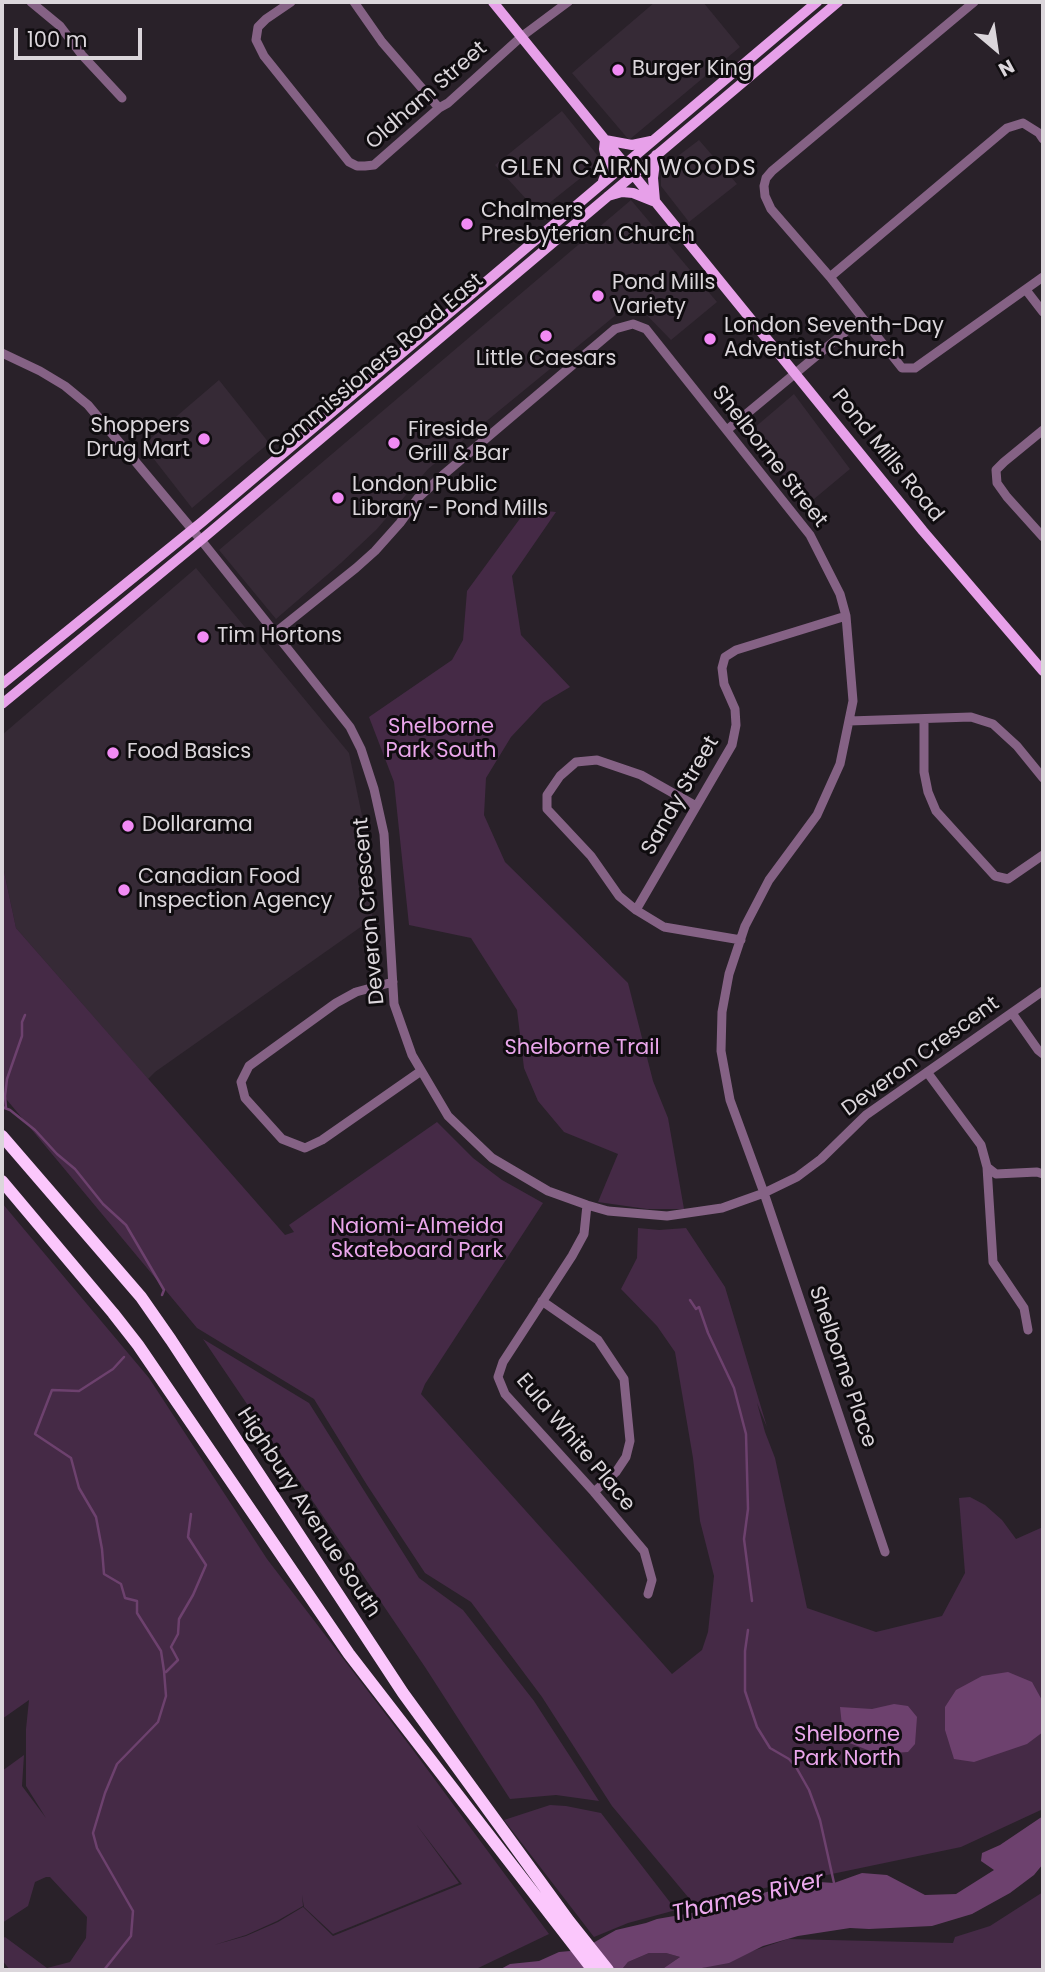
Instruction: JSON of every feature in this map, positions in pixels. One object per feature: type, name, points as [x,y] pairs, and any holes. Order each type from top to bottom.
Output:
[{"type":"highway","name":"Highbury Avenue South","points":[[2,1136],[141,1297],[402,1693],[565,1925]]},
{"type":"highway","name":"Highbury Avenue South","points":[[2,1181],[130,1335],[349,1654],[565,1925]]},
{"type":"highway","points":[[565,1925],[593,1970]]},
{"type":"highway","points":[[565,1925],[608,1970]]},
{"type":"main road","name":"Pond Mills Road","points":[[493,2],[923,531],[1043,671]]},
{"type":"main road","name":"Commissioners Road East","points":[[2,684],[212,514],[817,2]]},
{"type":"main road","name":"Commissioners Road East","points":[[2,704],[201,540],[838,2]]},
{"type":"main road","points":[[602,184],[606,173],[606,140],[632,145],[655,139]]},
{"type":"main road","points":[[600,201],[610,195],[633,192],[655,202],[653,178],[656,155]]},
{"type":"street","points":[[31,2],[60,26],[82,55],[122,98]]},
{"type":"street","name":"Oldham Street","points":[[291,2],[258,27],[256,40],[264,56],[349,162],[357,166],[374,165],[521,37]]},
{"type":"street","points":[[355,2],[382,42],[439,108]]},
{"type":"street","points":[[521,37],[569,2]]},
{"type":"street","points":[[974,2],[766,178],[765,196],[771,209],[830,276],[902,368],[915,368],[1043,277]]},
{"type":"street","points":[[830,276],[1007,128],[1023,123],[1039,133],[1043,139]]},
{"type":"street","points":[[1026,290],[1043,312]]},
{"type":"street","points":[[727,430],[862,318]]},
{"type":"street","name":"Shelborne Street","points":[[275,632],[356,568],[400,523],[418,498],[615,329],[633,324],[646,329],[810,535],[840,594],[846,616],[853,701],[840,764],[817,815],[769,880],[749,918],[729,974],[722,1012],[721,1051],[730,1100],[764,1193]]},
{"type":"street","name":"Deveron Crescent","points":[[2,353],[65,386],[88,405],[201,540],[350,727],[361,749],[374,789],[384,834],[394,1004],[412,1055],[448,1116],[492,1158],[548,1191],[608,1211],[667,1216],[722,1208],[764,1193],[797,1177],[821,1159],[866,1115],[1043,991]]},
{"type":"street","points":[[1043,430],[996,470],[997,483],[1043,537]]},
{"type":"street","name":"Sandy Street","points":[[636,910],[732,745],[736,725],[735,709],[724,684],[722,668],[725,657],[736,650],[846,616]]},
{"type":"street","points":[[849,721],[971,717],[993,723],[1017,746],[1043,778]]},
{"type":"street","points":[[924,719],[924,772],[936,811],[995,876],[1008,879],[1043,855]]},
{"type":"street","points":[[696,806],[640,775],[597,760],[576,762],[560,776],[547,794],[547,809],[591,856],[619,896],[636,910],[664,927],[741,940]]},
{"type":"street","points":[[393,982],[356,992],[336,1003],[249,1066],[241,1082],[245,1098],[282,1139],[304,1148],[322,1140],[421,1072]]},
{"type":"street","points":[[1012,1013],[1043,1054]]},
{"type":"street","points":[[927,1072],[981,1145],[987,1167],[993,1262],[1024,1308],[1028,1330]]},
{"type":"street","points":[[987,1167],[996,1174],[1037,1171],[1043,1174]]},
{"type":"street","name":"Shelborne Place","points":[[764,1193],[885,1552]]},
{"type":"street","name":"Eula White Place","points":[[587,1205],[584,1234],[503,1362],[498,1377],[505,1394],[594,1492],[643,1552],[652,1580],[648,1594]]},
{"type":"street","points":[[542,1301],[598,1340],[624,1379],[630,1441],[626,1457],[617,1472],[594,1492]]},
{"type":"shaded area","points":[[655,2],[703,2],[740,47],[629,140],[572,73]]},
{"type":"shaded area","points":[[562,111],[602,161],[538,212],[495,165]]},
{"type":"shaded area","points":[[699,140],[737,184],[689,222],[661,186],[661,169]]},
{"type":"shaded area","points":[[631,200],[717,302],[671,340],[633,301],[428,469],[377,529],[276,619],[219,550]]},
{"type":"shaded area","points":[[219,380],[269,443],[192,508],[143,445]]},
{"type":"shaded area","points":[[794,394],[850,469],[808,504],[747,434]]},
{"type":"shaded area","points":[[196,568],[349,753],[365,830],[373,898],[372,919],[148,1079],[16,928],[2,862],[2,735]]},
{"type":"green space","name":"Shelborne Trail","points":[[527,509],[556,512],[512,576],[521,635],[570,687],[543,703],[511,737],[486,778],[484,815],[505,862],[628,983],[653,1081],[668,1118],[684,1209],[647,1209],[598,1202],[618,1154],[564,1132],[538,1101],[524,1068],[517,1010],[471,938],[409,925],[394,782],[369,717],[452,660],[463,640],[467,591]]},
{"type":"green space","points":[[2,862],[16,928],[285,1235],[294,1232],[289,1225],[437,1122],[473,1158],[502,1180],[543,1203],[421,1394],[672,1674],[702,1650],[708,1632],[714,1576],[700,1521],[693,1458],[675,1352],[657,1326],[621,1289],[637,1258],[638,1228],[686,1228],[725,1287],[767,1427],[757,1403],[765,1432],[775,1458],[807,1608],[876,1632],[942,1616],[965,1573],[959,1498],[970,1497],[985,1505],[1002,1520],[1016,1539],[1043,1527],[1043,1809],[961,1847],[693,1903],[612,1806],[542,1697],[471,1602],[425,1573],[314,1399],[197,1328],[2,1094]]},
{"type":"green space","points":[[2,1203],[149,1378],[267,1559],[549,1934],[474,1970],[10,1970],[2,1960],[2,1939],[5,1937],[47,1968],[70,1962],[86,1938],[87,1917],[50,1877],[46,1877],[35,1882],[28,1906],[2,1923],[2,1771],[24,1755],[22,1786],[46,1818],[26,1786],[29,1700],[2,1719]],"holes":[[[416,1824],[462,1884],[333,1936],[303,1907],[278,1922],[246,1936],[214,1945],[277,1921],[303,1906],[302,1895],[304,1907],[333,1934],[459,1883]]]},
{"type":"green space","points":[[203,1339],[309,1403],[419,1578],[463,1610],[534,1701],[599,1801],[556,1795],[510,1799],[425,1667]]},
{"type":"green space","points":[[550,1805],[601,1813],[676,1910],[628,1923],[594,1937],[504,1820]]},
{"type":"green space","points":[[1043,1892],[1043,1970],[696,1970],[788,1939],[953,1943],[955,1937],[990,1926]]},
{"type":"green space","points":[[649,1953],[666,1953],[680,1957],[661,1970],[622,1969],[628,1962]]},
{"type":"water","points":[[1008,1672],[1032,1682],[1043,1702],[1043,1732],[1027,1744],[974,1762],[954,1759],[945,1730],[945,1707],[956,1690],[982,1676]]},
{"type":"water","points":[[894,1704],[908,1706],[917,1717],[915,1744],[908,1752],[878,1754],[847,1742],[843,1735],[840,1707],[872,1709]]},
{"type":"water","name":"Thames River","points":[[1043,1816],[1043,1864],[1034,1875],[1010,1893],[972,1914],[932,1926],[850,1928],[798,1936],[763,1946],[729,1963],[702,1970],[661,1970],[680,1957],[666,1953],[649,1953],[628,1962],[623,1970],[499,1970],[510,1964],[539,1961],[559,1952],[570,1951],[593,1943],[616,1930],[697,1912],[805,1881],[834,1883],[862,1873],[887,1875],[925,1895],[956,1894],[994,1870],[981,1861],[982,1853],[1000,1845]]},
{"type":"waterway","points":[[6,1108],[7,1079],[22,1036],[25,1015]]},
{"type":"waterway","points":[[2,1107],[10,1110],[35,1130],[126,1225],[164,1290],[162,1295]]},
{"type":"waterway","points":[[690,1300],[696,1309],[699,1307],[734,1388],[746,1434],[748,1509],[744,1539],[752,1601]]},
{"type":"waterway","points":[[104,1970],[131,1936],[133,1911],[97,1848],[93,1833],[117,1764],[158,1722],[166,1696],[164,1671],[161,1651],[137,1613],[137,1601],[125,1598],[121,1584],[104,1574],[96,1517],[79,1488],[71,1458],[35,1434],[52,1390],[79,1391],[113,1369],[124,1357]]},
{"type":"waterway","points":[[166,1672],[178,1660],[171,1647],[178,1634],[179,1619],[206,1565],[188,1537],[191,1514]]},
{"type":"waterway","name":"Thames River","points":[[748,1630],[745,1691],[757,1727],[770,1748],[789,1759],[796,1767],[809,1790],[820,1820],[834,1883]]},
{"type":"place","name":"Burger King","points":[[618,70]]},
{"type":"place","name":"Chalmers Presbyterian Church","points":[[467,224]]},
{"type":"place","name":"Pond Mills Variety","points":[[598,296]]},
{"type":"place","name":"Little Caesars","points":[[546,336]]},
{"type":"place","name":"London Seventh-Day Adventist Church","points":[[710,339]]},
{"type":"place","name":"Shoppers Drug Mart","points":[[204,439]]},
{"type":"place","name":"Fireside Grill & Bar","points":[[394,443]]},
{"type":"place","name":"London Public Library - Pond Mills","points":[[338,498]]},
{"type":"place","name":"Tim Hortons","points":[[203,637]]},
{"type":"place","name":"Food Basics","points":[[113,753]]},
{"type":"place","name":"Dollarama","points":[[128,826]]},
{"type":"place","name":"Canadian Food Inspection Agency","points":[[124,890]]},
{"type":"district","name":"GLEN CAIRN WOODS","points":[[629,169]]},
{"type":"park label","name":"Shelborne Park South","points":[[441,740]]},
{"type":"park label","name":"Naiomi-Almeida Skateboard Park","points":[[417,1240]]},
{"type":"park label","name":"Shelborne Park North","points":[[847,1748]]}]
